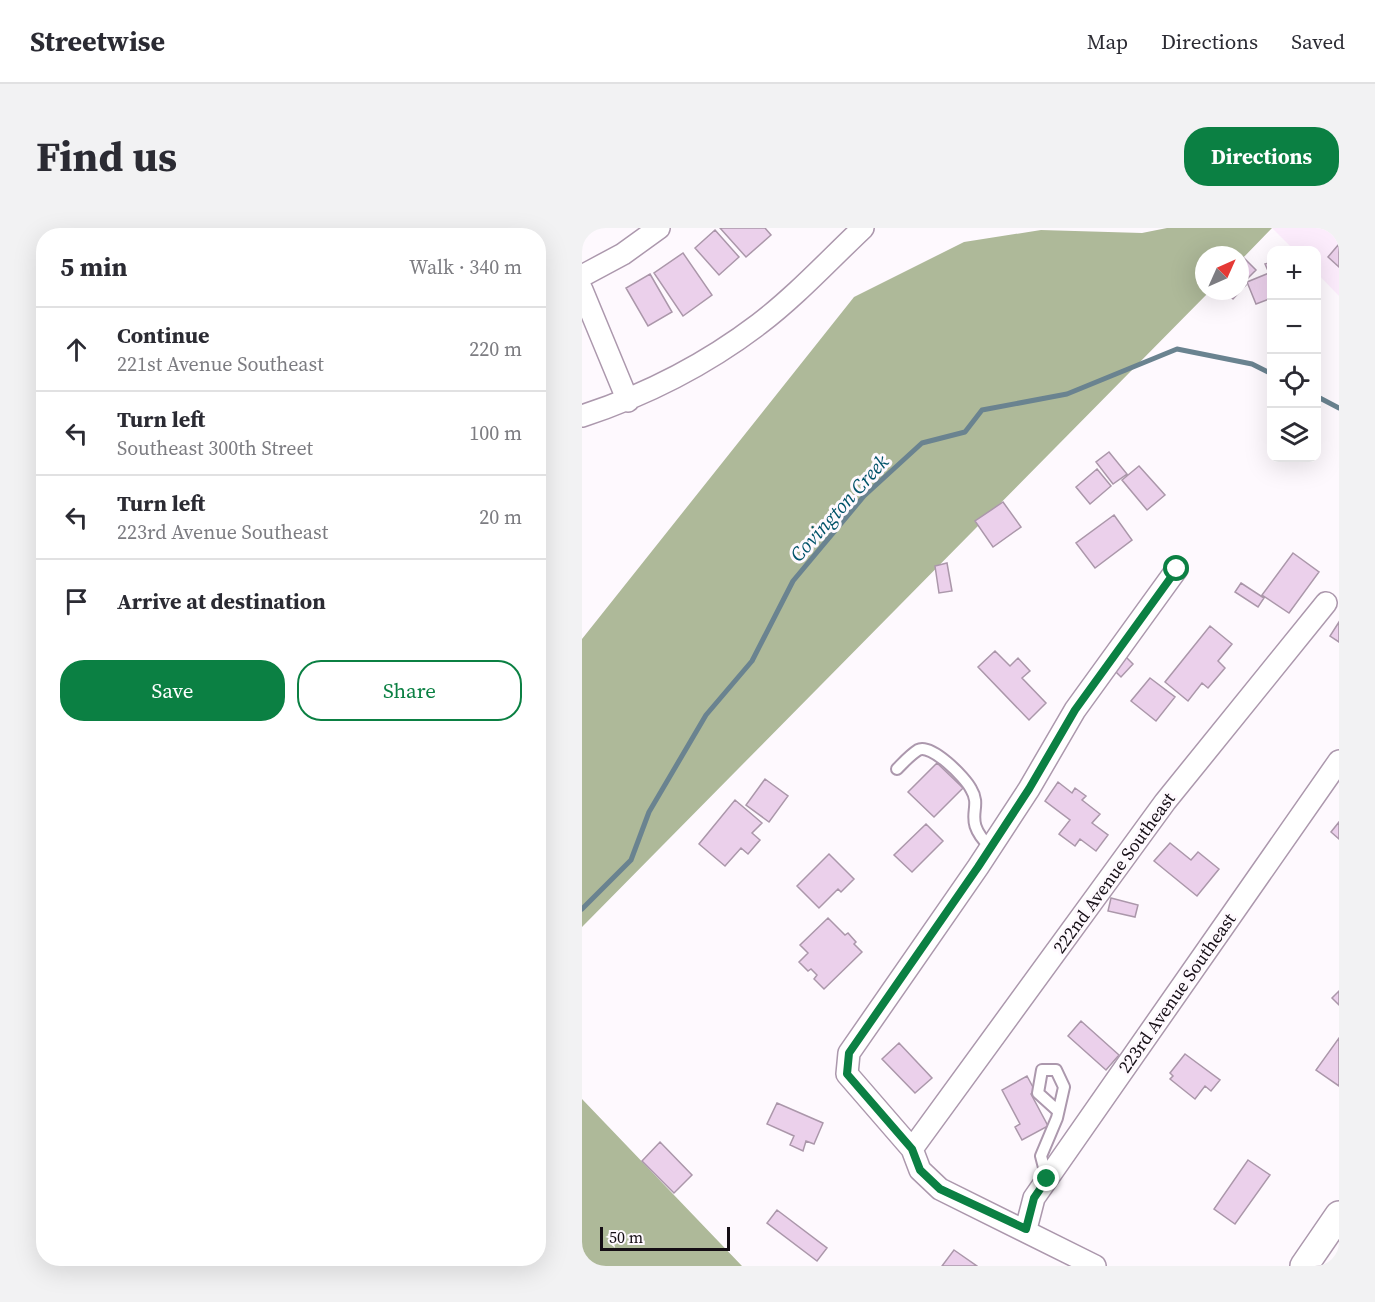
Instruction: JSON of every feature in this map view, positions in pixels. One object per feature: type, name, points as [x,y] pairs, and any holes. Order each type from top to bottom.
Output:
[{"type":"street","points":[[582,276],[623,254],[659,228]]},
{"type":"street","points":[[582,416],[628,401],[707,360],[760,323],[863,228]]},
{"type":"street","points":[[582,290],[628,401]]},
{"type":"street","points":[[1095,1266],[1026,1229],[940,1189],[920,1170],[912,1149],[847,1074],[849,1053],[991,848],[1075,710],[1177,569]]},
{"type":"street","name":"222nd Avenue Southeast","points":[[912,1149],[1165,802],[1326,603]]},
{"type":"street","name":"223rd Avenue Southeast","points":[[1026,1229],[1034,1198],[1339,761]]},
{"type":"street","points":[[1304,1266],[1339,1215]]},
{"type":"lane","points":[[897,769],[918,750],[925,749],[938,754],[972,789],[975,828],[991,848]]},
{"type":"lane","points":[[1047,1179],[1041,1156],[1058,1111]]},
{"type":"shaded area","points":[[1272,228],[1339,228],[1339,296],[1321,277],[1321,246],[1290,246]]},
{"type":"green space","points":[[1167,228],[1272,228],[1249,252],[1249,246],[1195,246],[1195,300],[1201,300],[582,927],[582,639],[854,297],[964,242],[1041,230],[1142,233]]},
{"type":"green space","points":[[582,1099],[742,1266],[582,1266]]},
{"type":"building","points":[[720,228],[765,228],[771,235],[746,257]]},
{"type":"building","points":[[715,230],[739,257],[719,275],[695,248]]},
{"type":"building","points":[[1339,244],[1339,267],[1328,257]]},
{"type":"building","points":[[683,253],[712,295],[683,316],[654,273]]},
{"type":"building","points":[[1249,263],[1256,270],[1249,277]]},
{"type":"building","points":[[650,274],[672,312],[648,326],[626,288]]},
{"type":"building","points":[[1267,274],[1267,300],[1256,304],[1249,281]]},
{"type":"building","points":[[1109,452],[1127,474],[1113,484],[1096,462]]},
{"type":"building","points":[[1139,466],[1165,495],[1147,510],[1122,480]]},
{"type":"building","points":[[1097,469],[1111,486],[1090,504],[1076,487]]},
{"type":"building","points":[[1003,502],[1021,527],[993,547],[975,521]]},
{"type":"building","points":[[1114,515],[1132,540],[1095,568],[1076,543]]},
{"type":"building","points":[[1293,553],[1319,572],[1289,613],[1262,595]]},
{"type":"building","points":[[947,563],[952,591],[939,593],[935,566]]},
{"type":"building","points":[[1241,583],[1264,598],[1258,607],[1235,592]]},
{"type":"building","points":[[1339,622],[1339,642],[1330,636]]},
{"type":"building","points":[[1210,626],[1232,644],[1218,661],[1225,668],[1208,688],[1202,683],[1188,701],[1165,682]]},
{"type":"building","points":[[995,651],[1010,666],[1018,658],[1030,671],[1022,678],[1046,703],[1029,720],[978,667]]},
{"type":"building","points":[[1125,656],[1133,664],[1121,677],[1113,669]]},
{"type":"building","points":[[1150,678],[1175,697],[1156,721],[1131,701]]},
{"type":"building","points":[[937,763],[963,788],[934,817],[908,792]]},
{"type":"building","points":[[765,779],[788,796],[769,822],[746,805]]},
{"type":"building","points":[[1058,782],[1072,793],[1075,788],[1086,796],[1082,800],[1100,814],[1092,823],[1108,835],[1096,851],[1080,839],[1075,846],[1059,834],[1070,820],[1045,801]]},
{"type":"building","points":[[735,800],[762,823],[752,833],[760,840],[748,854],[741,848],[725,866],[699,844]]},
{"type":"building","points":[[1339,822],[1339,839],[1331,832]]},
{"type":"building","points":[[926,824],[943,841],[912,872],[894,855]]},
{"type":"building","points":[[1170,843],[1191,860],[1198,852],[1219,869],[1197,896],[1154,861]]},
{"type":"building","points":[[829,854],[854,879],[841,892],[838,889],[819,908],[797,886]]},
{"type":"building","points":[[1111,898],[1138,905],[1135,917],[1108,911]]},
{"type":"building","points":[[828,918],[845,935],[848,933],[862,952],[824,989],[814,979],[817,975],[811,969],[808,971],[799,962],[808,953],[800,945]]},
{"type":"building","points":[[1339,991],[1339,1005],[1332,998]]},
{"type":"building","points":[[1081,1021],[1119,1055],[1106,1070],[1068,1036]]},
{"type":"building","points":[[1339,1038],[1339,1086],[1316,1070]]},
{"type":"building","points":[[899,1043],[932,1078],[915,1093],[882,1059]]},
{"type":"building","points":[[1185,1054],[1220,1080],[1211,1091],[1205,1086],[1195,1099],[1170,1079],[1173,1076],[1170,1073]]},
{"type":"building","points":[[1027,1076],[1035,1091],[1031,1094],[1048,1126],[1022,1140],[1015,1127],[1020,1124],[1002,1090]]},
{"type":"building","points":[[777,1103],[823,1123],[814,1144],[806,1141],[803,1151],[790,1145],[794,1136],[767,1124]]},
{"type":"building","points":[[660,1142],[692,1175],[674,1193],[642,1161]]},
{"type":"building","points":[[1248,1160],[1270,1175],[1235,1224],[1214,1209]]},
{"type":"building","points":[[777,1210],[827,1248],[817,1261],[767,1223]]},
{"type":"building","points":[[954,1250],[977,1266],[942,1266]]},
{"type":"waterway","name":"Covington Creek","points":[[582,909],[631,860],[649,812],[706,715],[752,661],[793,581],[864,496],[922,443],[965,432],[982,410],[1067,394],[1177,349],[1252,364],[1267,372]]},
{"type":"waterway","name":"Covington Creek","points":[[1321,399],[1339,408]]},
{"type":"route","points":[[1047,1179],[1034,1198],[1026,1229],[940,1189],[920,1170],[912,1149],[893,1130],[847,1074],[849,1053],[978,867],[1029,789],[1075,710],[1177,569]]}]
